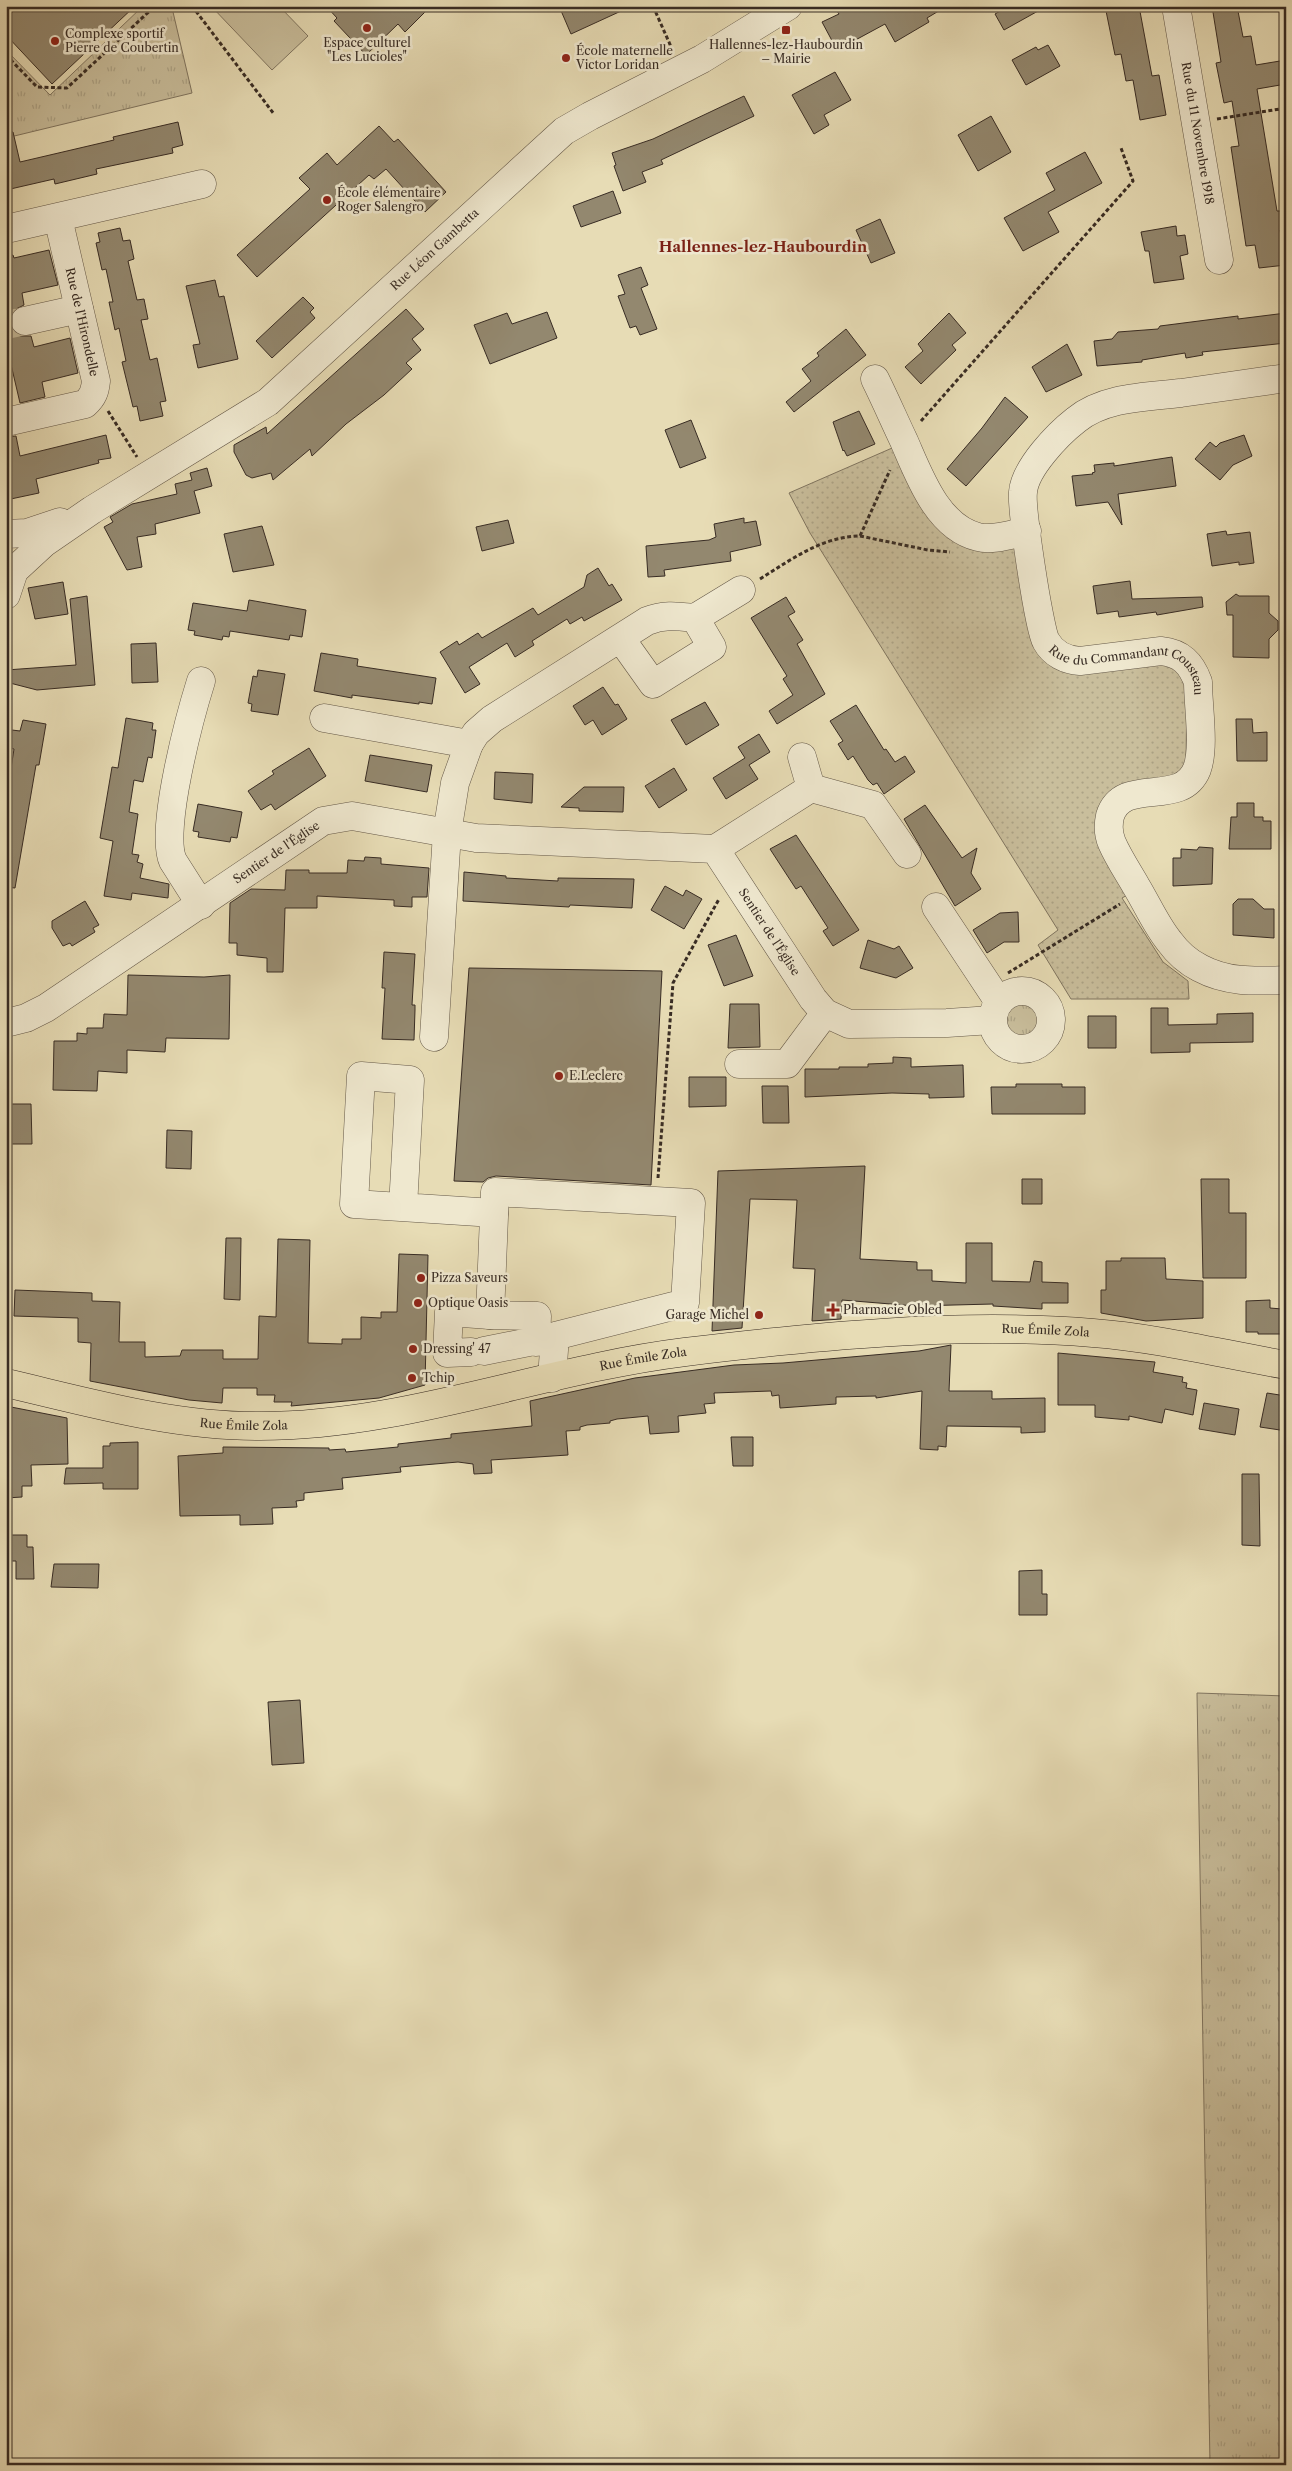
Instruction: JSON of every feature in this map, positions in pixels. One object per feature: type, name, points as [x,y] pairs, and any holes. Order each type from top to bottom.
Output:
[{"type":"main road","name":"Rue Émile Zola","points":[[6,1384],[165,1418],[216,1424],[258,1426],[328,1422],[378,1416],[632,1360],[685,1352],[922,1331],[1036,1329],[1098,1333],[1286,1365]]},
{"type":"street","name":"Rue Léon Gambetta","points":[[11,579],[44,543],[92,510],[255,411],[281,392],[554,140],[590,116],[681,70],[749,18],[788,6]]},
{"type":"street","name":"Rue du 11 Novembre 1918","points":[[1176,6],[1219,260]]},
{"type":"street","points":[[6,229],[202,184]]},
{"type":"street","name":"Rue de l'Hirondelle","points":[[58,218],[96,381],[91,398]]},
{"type":"street","points":[[25,321],[79,309]]},
{"type":"street","name":"Rue du Commandant Cousteau","points":[[1286,378],[1126,400],[1097,407],[1087,412],[1063,431],[1030,473],[1023,492],[1042,632],[1054,651],[1071,660],[1080,661],[1160,651],[1169,652],[1184,659],[1195,672],[1198,682],[1200,750],[1197,769],[1185,784],[1169,791],[1127,796],[1120,800],[1111,815],[1109,833],[1112,844],[1168,940],[1187,960],[1199,968],[1236,980],[1286,980]]},
{"type":"street","points":[[875,379],[928,496],[935,506],[956,525],[978,537],[989,538],[1027,531]]},
{"type":"street","points":[[6,422],[77,406],[91,398]]},
{"type":"street","name":"Rue Léon Gambetta","points":[[6,535],[27,533],[92,510]]},
{"type":"street","points":[[6,535],[18,550],[11,579]]},
{"type":"street","points":[[434,1037],[447,833],[455,783],[476,733],[492,720],[658,617],[670,615],[695,618],[741,590]]},
{"type":"street","points":[[620,639],[653,684],[712,647],[695,618]]},
{"type":"street","points":[[201,682],[188,721],[168,833],[170,854],[173,861],[201,904]]},
{"type":"street","points":[[324,718],[470,744]]},
{"type":"street","points":[[802,757],[811,788]]},
{"type":"street","points":[[715,849],[811,788],[873,805],[907,854]]},
{"type":"street","name":"Sentier de l'Église","points":[[6,1023],[26,1018],[46,1008],[322,821],[352,816],[492,839],[715,849],[813,999],[825,1013],[849,1024],[947,1023],[993,1003]]},
{"type":"street","points":[[936,907],[993,1003]]},
{"type":"street","points":[[739,1064],[787,1064],[825,1013]]},
{"type":"street","points":[[403,1207],[410,1080],[361,1076],[354,1204],[494,1213]]},
{"type":"street","points":[[490,1315],[495,1192],[691,1203],[685,1303],[545,1339],[478,1351],[447,1353],[449,1312],[490,1315],[537,1316],[545,1339],[552,1378]]},
{"type":"path","points":[[6,55],[37,87],[67,88],[155,6]]},
{"type":"path","points":[[192,6],[274,114]]},
{"type":"path","points":[[654,6],[681,70]]},
{"type":"path","points":[[1197,122],[1286,108]]},
{"type":"path","points":[[860,536],[904,441],[1133,181],[1121,148]]},
{"type":"path","points":[[91,398],[106,408],[150,476]]},
{"type":"path","points":[[741,590],[820,543],[844,537],[860,536],[928,550],[954,553]]},
{"type":"path","points":[[658,1185],[673,983],[732,875]]},
{"type":"path","points":[[993,1003],[1140,892]]},
{"type":"green space","points":[[143,6],[179,6],[173,12],[192,93],[6,138],[6,50],[50,95]]},
{"type":"green space","points":[[211,6],[279,6],[308,36],[272,70]]},
{"type":"green space","points":[[899,445],[927,510],[1021,547],[1047,659],[1170,662],[1187,680],[1186,764],[1179,774],[1105,802],[1131,893],[1122,898],[1163,962],[1188,981],[1189,999],[1071,999],[1038,945],[1058,930],[810,533],[789,493]]},
{"type":"green space","points":[[1017,998],[1027,998],[1041,1008],[1045,1021],[1041,1034],[1035,1040],[1027,1044],[1017,1044],[1003,1034],[999,1026],[999,1016],[1009,1002]]},
{"type":"green space","points":[[1197,1693],[1286,1696],[1286,2465],[1210,2465]]},
{"type":"building","name":"Complexe sportif Pierre de Coubertin","points":[[6,6],[135,6],[52,84],[6,35]]},
{"type":"building","name":"Espace culturel \"Les Lucioles\"","points":[[326,6],[431,6],[405,32],[398,24],[366,55],[334,21],[337,18]]},
{"type":"building","points":[[559,6],[632,6],[571,34]]},
{"type":"building","points":[[846,6],[947,6],[927,18],[929,22],[895,42],[885,24],[837,50],[822,22],[839,14],[837,11]]},
{"type":"building","points":[[1009,6],[1047,6],[1004,30],[995,14]]},
{"type":"building","points":[[1105,6],[1139,6],[1152,76],[1159,75],[1166,115],[1140,120],[1133,80],[1126,81],[1121,54],[1115,55]]},
{"type":"building","points":[[1212,6],[1237,6],[1243,37],[1251,36],[1256,65],[1286,60],[1286,84],[1257,89],[1277,211],[1283,211],[1286,229],[1280,230],[1286,265],[1259,268],[1255,245],[1246,246],[1231,147],[1239,146],[1232,101],[1224,103],[1216,63],[1221,62]]},
{"type":"building","points":[[1048,45],[1060,66],[1026,85],[1012,60],[1036,47],[1038,50]]},
{"type":"building","points":[[835,72],[851,100],[824,115],[829,125],[814,134],[792,95]]},
{"type":"building","points":[[744,96],[754,116],[661,160],[663,164],[642,172],[646,182],[623,191],[614,166],[616,165],[612,153],[653,139]]},
{"type":"building","points":[[991,116],[1011,152],[978,171],[958,135]]},
{"type":"building","points":[[178,122],[183,145],[172,148],[173,153],[96,169],[97,174],[55,184],[54,179],[6,190],[6,132],[13,132],[20,162],[114,140],[113,137]]},
{"type":"building","points":[[379,126],[394,142],[398,139],[446,192],[425,212],[386,169],[374,179],[369,175],[257,277],[237,255],[310,189],[299,178],[327,153],[337,165]]},
{"type":"building","points":[[1085,152],[1102,183],[1048,212],[1059,232],[1023,251],[1004,218],[1055,190],[1046,173]]},
{"type":"building","points":[[613,191],[621,213],[581,227],[573,206]]},
{"type":"building","points":[[880,219],[895,253],[871,263],[856,230]]},
{"type":"building","points":[[1176,226],[1177,236],[1185,235],[1188,254],[1180,256],[1184,279],[1154,283],[1149,251],[1145,251],[1141,232]]},
{"type":"building","points":[[120,228],[123,241],[130,240],[134,259],[128,261],[137,300],[144,299],[148,319],[141,320],[150,360],[157,358],[166,401],[160,402],[163,416],[140,421],[137,406],[133,407],[122,362],[126,361],[119,328],[115,330],[109,302],[113,302],[106,269],[102,270],[96,243],[100,242],[98,233]]},
{"type":"building","points":[[49,250],[58,285],[22,293],[24,305],[14,310],[10,317],[10,325],[13,331],[20,336],[31,336],[34,347],[70,338],[78,373],[42,382],[45,397],[20,403],[6,343],[6,256],[13,255],[14,258]]},
{"type":"building","points":[[641,267],[648,285],[641,288],[657,329],[640,335],[636,326],[630,328],[618,296],[625,294],[618,275]]},
{"type":"building","points":[[215,280],[219,297],[224,296],[238,359],[198,368],[193,345],[200,344],[186,286]]},
{"type":"building","points":[[303,297],[314,308],[310,312],[315,318],[272,358],[256,341]]},
{"type":"building","points":[[406,309],[424,329],[412,339],[421,350],[406,363],[412,369],[384,395],[346,424],[312,456],[310,449],[273,480],[271,473],[252,478],[246,475],[234,452],[234,445],[266,427],[267,434]]},
{"type":"building","points":[[547,312],[557,338],[490,364],[474,325],[507,313],[512,324]]},
{"type":"building","points":[[949,313],[966,333],[952,345],[956,350],[921,384],[905,367],[923,351],[918,344]]},
{"type":"building","points":[[1286,313],[1286,343],[1202,352],[1203,355],[1186,358],[1185,353],[1142,360],[1142,362],[1097,366],[1094,341],[1112,339],[1118,332],[1158,329],[1160,326],[1238,316],[1238,319]]},
{"type":"building","points":[[846,329],[866,355],[794,412],[786,402],[811,381],[802,369],[819,356],[817,353]]},
{"type":"building","points":[[1067,344],[1082,375],[1046,392],[1032,367]]},
{"type":"building","points":[[1005,397],[1028,417],[966,486],[947,469],[982,428]]},
{"type":"building","points":[[859,411],[875,444],[847,456],[843,451],[833,422]]},
{"type":"building","points":[[691,420],[706,458],[680,468],[665,430]]},
{"type":"building","points":[[106,435],[111,458],[98,460],[99,463],[36,479],[39,493],[6,500],[6,437],[16,436],[20,456]]},
{"type":"building","points":[[1244,435],[1252,456],[1233,465],[1220,480],[1195,459],[1210,442],[1216,447],[1220,443]]},
{"type":"building","points":[[1172,457],[1176,486],[1118,494],[1122,525],[1108,502],[1076,506],[1072,476],[1093,474],[1095,472],[1094,465],[1114,463],[1114,466]]},
{"type":"building","points":[[207,468],[212,486],[194,491],[200,513],[155,524],[156,534],[137,537],[142,567],[127,570],[104,527],[113,522],[110,517],[132,504],[177,494],[175,484],[192,480],[190,473]]},
{"type":"building","points":[[744,518],[744,523],[756,521],[761,545],[730,552],[731,561],[664,570],[665,576],[648,577],[646,546],[709,540],[716,537],[714,524]]},
{"type":"building","points":[[508,520],[514,543],[482,551],[476,527]]},
{"type":"building","points":[[262,526],[274,565],[233,572],[224,534]]},
{"type":"building","points":[[1226,531],[1227,535],[1250,532],[1254,563],[1239,565],[1239,562],[1212,566],[1207,534]]},
{"type":"building","points":[[598,568],[609,586],[612,584],[622,600],[584,621],[582,617],[570,624],[567,619],[532,641],[534,645],[515,657],[507,643],[469,667],[480,684],[465,693],[440,652],[457,641],[459,645],[478,633],[482,638],[533,608],[538,615],[584,587],[587,575]]},
{"type":"building","points":[[1130,581],[1132,599],[1202,597],[1203,607],[1157,615],[1156,612],[1119,617],[1118,611],[1097,614],[1093,586]]},
{"type":"building","points":[[63,582],[68,614],[35,619],[28,588]]},
{"type":"building","points":[[1236,594],[1239,596],[1269,596],[1269,613],[1278,621],[1278,630],[1269,639],[1269,658],[1233,657],[1233,615],[1227,615],[1226,602]]},
{"type":"building","points":[[87,596],[95,685],[37,690],[6,682],[6,670],[76,665],[70,599]]},
{"type":"building","points":[[786,597],[795,612],[788,616],[803,640],[797,644],[825,694],[777,724],[769,711],[793,695],[783,679],[787,676],[751,618]]},
{"type":"building","points":[[249,600],[306,610],[302,637],[290,635],[289,640],[230,631],[229,637],[223,636],[222,640],[194,635],[195,631],[188,630],[193,603],[247,611]]},
{"type":"building","points":[[156,643],[158,682],[132,683],[131,644]]},
{"type":"building","points":[[321,653],[358,659],[357,666],[436,678],[432,704],[352,695],[352,698],[314,691]]},
{"type":"building","points":[[258,670],[285,674],[278,715],[251,711],[252,704],[248,703],[253,676],[257,677]]},
{"type":"building","points":[[603,687],[615,705],[618,704],[627,719],[602,735],[593,720],[585,725],[573,706]]},
{"type":"building","points":[[705,702],[719,725],[686,745],[671,720]]},
{"type":"building","points":[[856,705],[884,750],[886,749],[895,762],[905,756],[915,772],[884,794],[877,783],[873,785],[868,780],[853,756],[848,760],[838,744],[843,741],[830,721]]},
{"type":"building","points":[[126,718],[153,723],[152,730],[156,730],[152,758],[148,757],[143,782],[134,780],[129,812],[138,814],[132,854],[139,855],[137,862],[143,864],[140,878],[169,884],[168,898],[132,893],[131,900],[104,896],[113,841],[100,838],[112,767],[118,768]]},
{"type":"building","points":[[1236,719],[1252,719],[1253,733],[1267,732],[1267,761],[1237,761]]},
{"type":"building","points":[[23,720],[46,724],[39,765],[36,765],[15,888],[6,887],[6,780],[9,781],[14,749],[9,748],[12,730],[20,731]]},
{"type":"building","points":[[759,734],[770,752],[749,765],[758,779],[726,799],[713,778],[745,758],[738,747]]},
{"type":"building","points":[[309,748],[326,776],[275,810],[271,804],[261,810],[248,791],[274,774],[272,771]]},
{"type":"building","points":[[370,755],[432,765],[427,792],[365,781]]},
{"type":"building","points":[[674,768],[687,790],[659,808],[645,786]]},
{"type":"building","points":[[495,772],[533,774],[532,803],[494,799]]},
{"type":"building","points":[[584,787],[624,787],[623,812],[579,811],[579,808],[561,807]]},
{"type":"building","points":[[1237,803],[1254,803],[1254,817],[1263,817],[1263,821],[1271,821],[1271,849],[1229,849],[1231,817],[1237,817]]},
{"type":"building","points":[[198,804],[242,812],[237,838],[231,837],[230,842],[198,837],[199,832],[193,831]]},
{"type":"building","points":[[925,805],[962,858],[977,848],[971,873],[981,889],[955,906],[904,819]]},
{"type":"building","points":[[796,835],[859,930],[833,946],[823,931],[828,928],[801,886],[796,889],[770,849]]},
{"type":"building","points":[[1199,847],[1213,848],[1212,884],[1173,886],[1173,858],[1181,858],[1181,849],[1197,850]]},
{"type":"building","points":[[365,857],[381,858],[381,864],[429,868],[427,897],[412,897],[412,907],[394,906],[394,900],[317,896],[317,908],[285,908],[283,972],[267,972],[267,958],[237,955],[237,943],[229,943],[230,903],[251,889],[285,890],[286,870],[309,870],[309,873],[347,873],[348,860],[364,861]]},
{"type":"building","points":[[464,872],[506,876],[506,878],[558,881],[558,878],[634,879],[632,908],[570,905],[569,907],[463,901]]},
{"type":"building","points":[[665,886],[683,896],[686,890],[702,899],[684,929],[651,910]]},
{"type":"building","points":[[1238,899],[1253,899],[1264,909],[1274,909],[1274,938],[1233,935],[1233,904]]},
{"type":"building","points":[[85,901],[99,925],[93,928],[95,932],[72,946],[70,943],[63,946],[52,928],[52,921]]},
{"type":"building","points":[[1018,912],[1019,942],[1004,942],[987,953],[973,930],[1000,913]]},
{"type":"building","points":[[736,935],[753,976],[724,986],[708,945]]},
{"type":"building","points":[[868,940],[894,949],[899,946],[913,968],[896,978],[860,968]]},
{"type":"building","points":[[384,952],[415,954],[412,1005],[415,1005],[414,1040],[382,1039],[385,988],[382,988]]},
{"type":"building","name":"E.Leclerc","points":[[469,968],[662,971],[651,1185],[496,1176],[488,1178],[483,1182],[454,1181]]},
{"type":"building","points":[[128,975],[204,977],[230,975],[229,1039],[166,1038],[165,1052],[127,1050],[127,1073],[98,1071],[97,1091],[53,1090],[54,1041],[77,1041],[77,1033],[87,1034],[87,1028],[103,1028],[104,1014],[127,1015]]},
{"type":"building","points":[[730,1004],[759,1004],[760,1047],[728,1048]]},
{"type":"building","points":[[1151,1008],[1168,1008],[1168,1025],[1217,1024],[1217,1014],[1253,1013],[1253,1042],[1190,1043],[1190,1052],[1151,1053]]},
{"type":"building","points":[[1088,1016],[1116,1016],[1116,1048],[1088,1048]]},
{"type":"building","points":[[893,1057],[911,1058],[911,1067],[963,1065],[964,1097],[929,1098],[929,1094],[892,1093],[805,1097],[805,1069],[868,1067],[868,1064],[893,1063]]},
{"type":"building","points":[[689,1077],[726,1077],[726,1106],[689,1107]]},
{"type":"building","points":[[1016,1084],[1062,1084],[1062,1087],[1085,1087],[1085,1114],[992,1114],[991,1087],[1016,1087]]},
{"type":"building","points":[[762,1086],[788,1086],[789,1123],[763,1123]]},
{"type":"building","points":[[6,1104],[31,1104],[32,1144],[7,1144]]},
{"type":"building","points":[[167,1130],[192,1131],[191,1169],[166,1168]]},
{"type":"building","points":[[865,1166],[860,1259],[917,1262],[917,1270],[932,1270],[932,1281],[966,1283],[966,1243],[992,1243],[992,1281],[1030,1282],[1034,1261],[1042,1262],[1042,1282],[1068,1283],[1068,1303],[1042,1303],[1042,1309],[993,1306],[993,1304],[915,1306],[842,1300],[841,1319],[812,1321],[815,1269],[793,1268],[797,1200],[750,1199],[742,1328],[712,1331],[718,1171]]},
{"type":"building","points":[[1022,1179],[1042,1179],[1042,1204],[1022,1204]]},
{"type":"building","points":[[1201,1179],[1229,1179],[1229,1213],[1246,1213],[1246,1278],[1203,1278]]},
{"type":"building","points":[[226,1238],[241,1238],[240,1300],[224,1299]]},
{"type":"building","points":[[278,1239],[310,1240],[308,1343],[342,1344],[342,1339],[361,1339],[361,1317],[381,1318],[381,1312],[397,1312],[399,1254],[428,1255],[425,1385],[379,1398],[291,1406],[292,1402],[274,1402],[275,1395],[257,1395],[257,1388],[223,1388],[222,1403],[189,1400],[90,1381],[91,1343],[78,1342],[78,1318],[14,1316],[15,1290],[92,1293],[92,1301],[120,1302],[119,1342],[145,1342],[145,1357],[180,1356],[182,1350],[223,1350],[223,1359],[258,1359],[259,1316],[276,1317]]},
{"type":"building","points":[[1121,1258],[1165,1258],[1166,1279],[1203,1281],[1203,1318],[1146,1321],[1101,1313],[1101,1290],[1106,1290],[1106,1261],[1121,1261]]},
{"type":"building","points":[[1270,1300],[1270,1308],[1282,1309],[1282,1334],[1246,1332],[1246,1301]]},
{"type":"building","points":[[951,1345],[949,1391],[992,1391],[992,1399],[1045,1398],[1045,1432],[1021,1433],[1021,1427],[947,1426],[946,1447],[938,1446],[938,1450],[920,1449],[922,1391],[876,1398],[876,1396],[836,1397],[836,1404],[780,1408],[779,1395],[772,1396],[771,1391],[714,1393],[715,1403],[704,1404],[706,1413],[678,1416],[679,1432],[650,1434],[648,1416],[617,1419],[610,1421],[610,1423],[587,1425],[580,1427],[580,1430],[566,1431],[568,1455],[491,1460],[492,1473],[474,1474],[473,1464],[458,1462],[400,1467],[401,1472],[342,1478],[343,1489],[304,1493],[304,1500],[296,1501],[297,1507],[272,1508],[273,1524],[240,1525],[240,1515],[180,1516],[178,1456],[223,1453],[223,1447],[329,1448],[329,1450],[345,1449],[346,1452],[398,1447],[398,1444],[451,1438],[451,1434],[532,1426],[530,1401],[635,1378],[734,1365],[783,1363],[919,1351]]},
{"type":"building","points":[[1058,1353],[1155,1362],[1153,1372],[1183,1377],[1182,1382],[1187,1383],[1186,1388],[1197,1390],[1193,1415],[1165,1409],[1162,1423],[1129,1416],[1129,1420],[1095,1417],[1095,1405],[1058,1405]]},
{"type":"building","points":[[1267,1393],[1286,1396],[1286,1421],[1282,1420],[1280,1430],[1260,1427]]},
{"type":"building","points":[[1204,1403],[1239,1409],[1235,1435],[1199,1429]]},
{"type":"building","points":[[6,1406],[67,1418],[68,1464],[31,1465],[32,1486],[22,1486],[22,1497],[6,1498]]},
{"type":"building","points":[[731,1437],[753,1437],[753,1466],[733,1466]]},
{"type":"building","points":[[138,1442],[138,1489],[103,1489],[103,1483],[64,1484],[66,1468],[103,1468],[103,1446],[110,1446],[110,1443]]},
{"type":"building","points":[[1242,1474],[1259,1474],[1260,1546],[1242,1545]]},
{"type":"building","points":[[6,1535],[27,1535],[27,1547],[33,1547],[34,1579],[16,1579],[16,1561],[6,1561]]},
{"type":"building","points":[[54,1564],[99,1564],[98,1588],[51,1587]]},
{"type":"building","points":[[1042,1570],[1042,1594],[1047,1594],[1047,1615],[1019,1615],[1019,1571]]},
{"type":"building","points":[[300,1700],[304,1763],[272,1765],[268,1702]]},
{"type":"tunnel","points":[[6,325],[25,321]]},
{"type":"place","name":"Espace culturel \"Les Lucioles\"","points":[[367,28]]},
{"type":"place","name":"Hallennes-lez-Haubourdin – Mairie","points":[[786,30]]},
{"type":"place","name":"Complexe sportif Pierre de Coubertin","points":[[55,41]]},
{"type":"place","name":"École maternelle Victor Loridan","points":[[566,58]]},
{"type":"place","name":"École élémentaire Roger Salengro","points":[[327,200]]},
{"type":"place","name":"E.Leclerc","points":[[559,1076]]},
{"type":"place","name":"Pizza Saveurs","points":[[421,1278]]},
{"type":"place","name":"Optique Oasis","points":[[418,1303]]},
{"type":"place","name":"Pharmacie Obled","points":[[833,1310]]},
{"type":"place","name":"Garage Michel","points":[[759,1315]]},
{"type":"place","name":"Dressing' 47","points":[[413,1349]]},
{"type":"place","name":"Tchip","points":[[412,1378]]},
{"type":"district","name":"Hallennes-lez-Haubourdin","points":[[763,247]]}]
